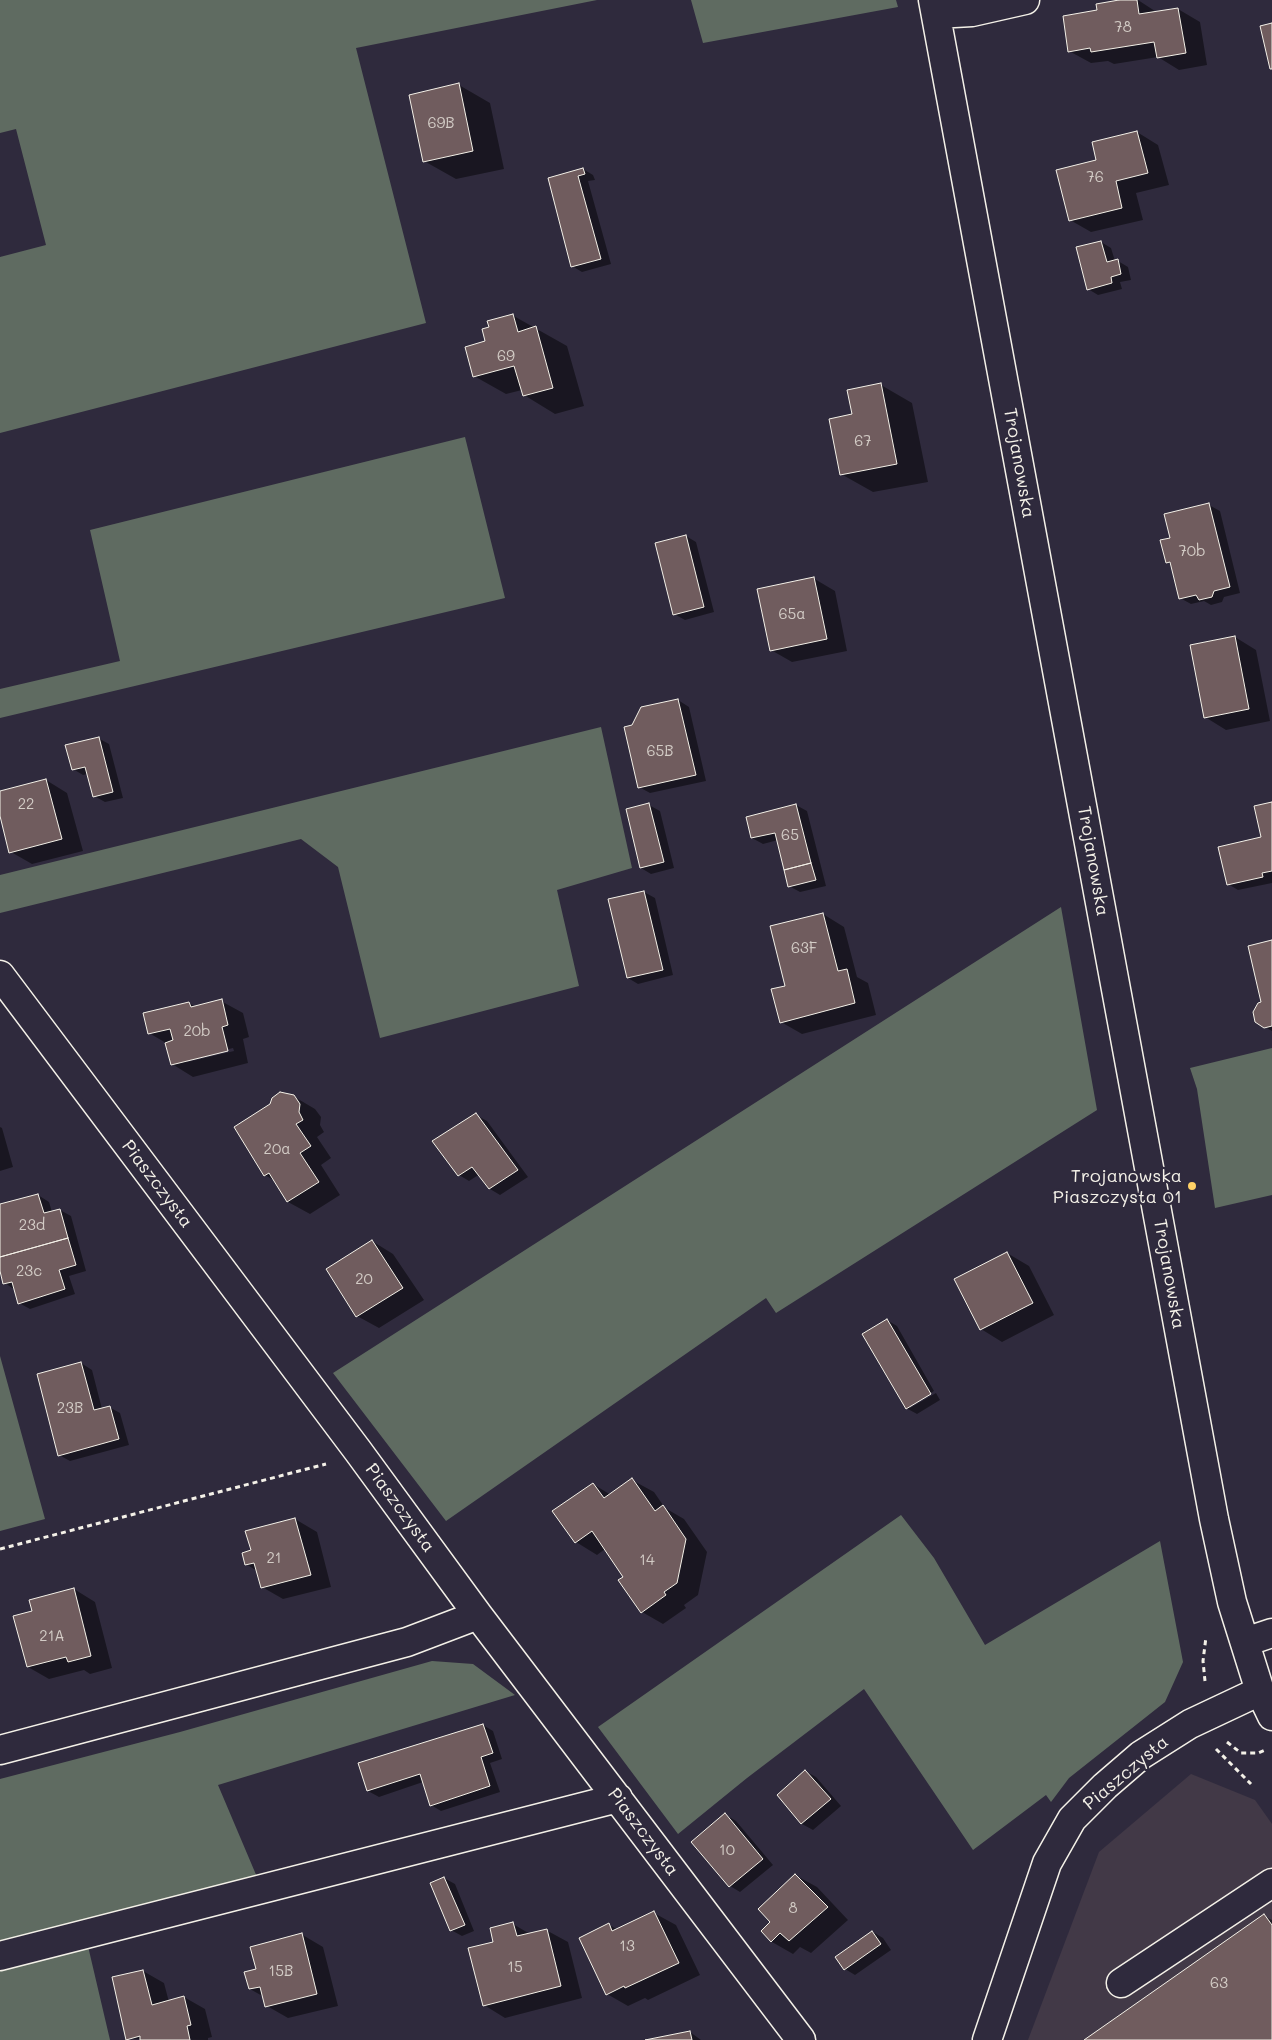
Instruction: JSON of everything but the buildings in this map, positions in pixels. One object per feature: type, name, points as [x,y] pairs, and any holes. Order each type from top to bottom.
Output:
[{"type":"street","points":[[935,7],[972,12],[1025,0]]},
{"type":"street","name":"Trojanowska","points":[[935,7],[1214,1518],[1232,1602],[1260,1691],[1272,1716]]},
{"type":"street","name":"Piaszczysta","points":[[0,975],[8,1001],[358,1451],[478,1615],[801,2040]]},
{"type":"street","points":[[0,1750],[407,1642],[478,1615]]},
{"type":"street","points":[[1245,1642],[1272,1633]]},
{"type":"street","name":"Piaszczysta","points":[[987,2040],[1047,1863],[1072,1819],[1105,1786],[1141,1755],[1190,1724],[1260,1691]]},
{"type":"street","points":[[0,1956],[618,1798]]},
{"type":"street","points":[[1121,1984],[1272,1883]]},
{"type":"path","points":[[0,1549],[321,1466],[358,1451]]},
{"type":"path","points":[[1190,1724],[1251,1784]]},
{"type":"path","points":[[1224,1738],[1241,1753],[1258,1753],[1269,1748]]},
{"type":"shaded area","points":[[0,0],[597,0],[356,48],[426,323],[0,433],[0,257],[46,245],[16,129],[0,133]]},
{"type":"shaded area","points":[[691,0],[896,0],[898,7],[703,43]]},
{"type":"shaded area","points":[[465,437],[505,598],[0,718],[0,689],[120,661],[90,530]]},
{"type":"shaded area","points":[[601,727],[632,868],[557,890],[579,986],[380,1038],[338,867],[301,839],[0,913],[0,875]]},
{"type":"shaded area","points":[[1061,907],[1097,1110],[776,1313],[766,1298],[446,1521],[333,1373]]},
{"type":"shaded area","points":[[1272,1048],[1272,1195],[1215,1208],[1197,1089],[1190,1068]]},
{"type":"shaded area","points":[[0,1356],[45,1519],[0,1531]]},
{"type":"shaded area","points":[[901,1515],[934,1558],[985,1645],[1160,1541],[1183,1662],[1165,1702],[1069,1778],[1051,1802],[1046,1795],[973,1850],[864,1689],[747,1778],[678,1834],[598,1727]]},
{"type":"shaded area","points":[[432,1661],[473,1664],[515,1695],[218,1785],[257,1877],[0,1945],[0,1779],[180,1732]]},
{"type":"shaded area","points":[[1191,1774],[1255,1800],[1272,1824],[1272,2040],[1028,2040],[1099,1852]]},
{"type":"shaded area","points":[[87,1942],[110,2040],[0,2040],[0,1963]]},
{"type":"place","name":"Trojanowska Piaszczysta 01","points":[[1192,1186]]}]
